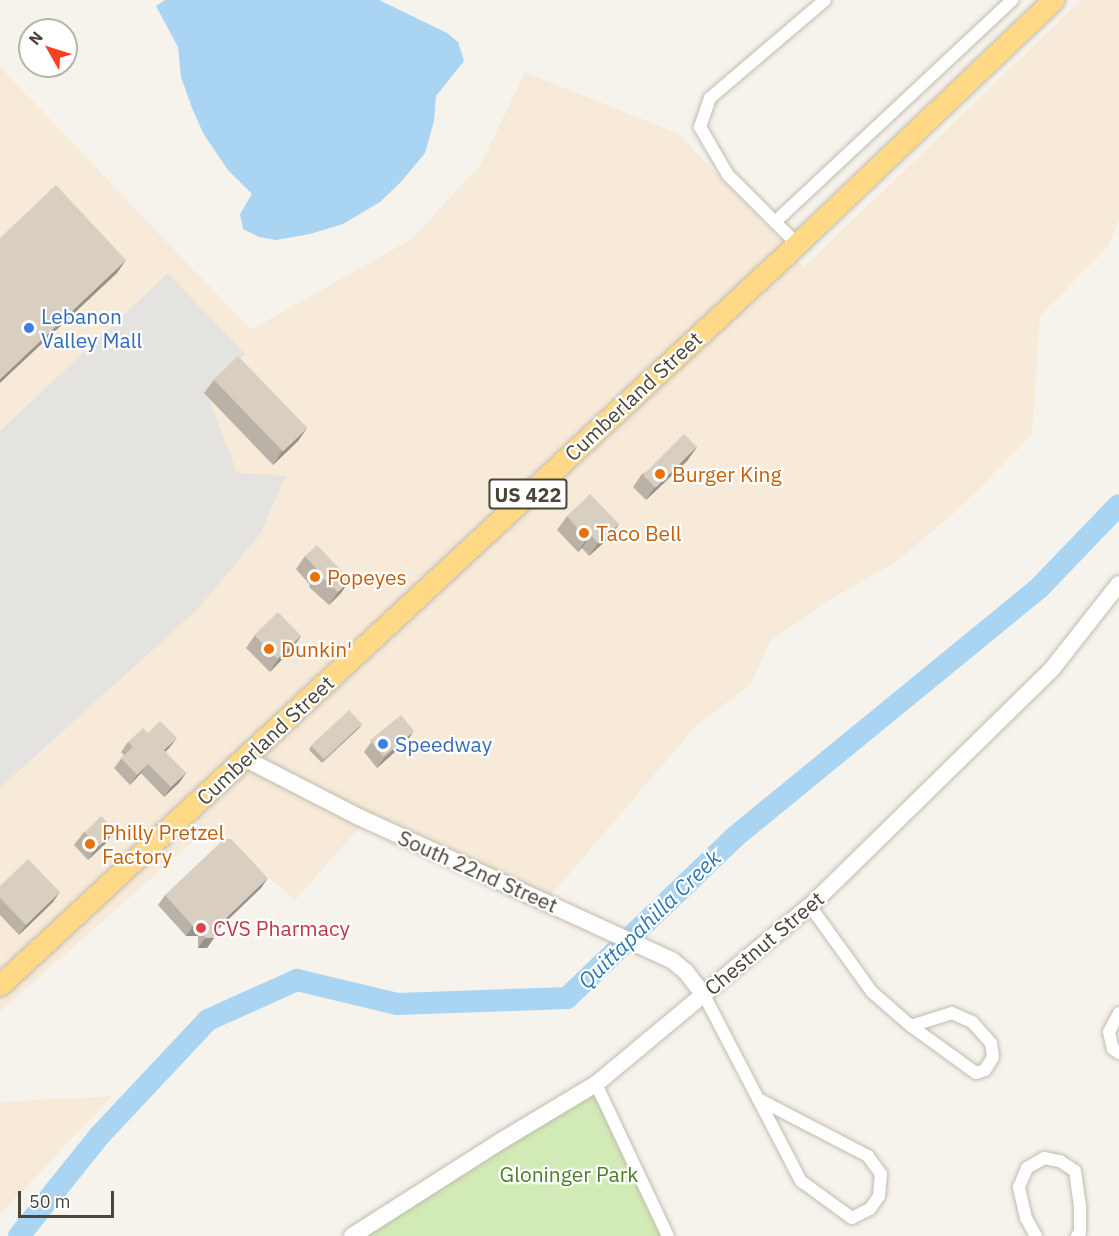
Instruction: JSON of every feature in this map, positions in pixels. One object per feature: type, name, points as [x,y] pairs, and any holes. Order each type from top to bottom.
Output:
[{"type":"highway","name":"Cumberland Street","points":[[0,985],[797,244],[1053,0]]},
{"type":"street","points":[[797,244],[728,175],[700,127],[710,98],[825,0]]},
{"type":"street","points":[[775,222],[1012,0]]},
{"type":"street","name":"Chestnut Street","points":[[352,1236],[501,1141],[596,1084],[810,906],[1053,669],[1119,584]]},
{"type":"street","name":"South 22nd Street","points":[[244,758],[354,815],[673,961],[686,972],[704,995]]},
{"type":"street","points":[[810,906],[872,992],[911,1026],[976,1073],[985,1070],[993,1057],[992,1043],[972,1022],[952,1013],[911,1026]]},
{"type":"street","points":[[704,995],[758,1099],[801,1181],[852,1218],[870,1209],[879,1196],[880,1174],[868,1156],[758,1099]]},
{"type":"street","points":[[1119,1013],[1109,1032],[1113,1049],[1119,1053]]},
{"type":"street","points":[[596,1084],[668,1236]]},
{"type":"street","points":[[1036,1236],[1026,1218],[1020,1187],[1027,1168],[1044,1158],[1060,1161],[1075,1172],[1080,1205],[1077,1236]]},
{"type":"shaded area","points":[[1081,0],[1119,0],[1119,219],[1109,245],[1040,316],[1032,434],[964,504],[895,563],[829,600],[770,641],[751,684],[695,727],[551,895],[371,815],[295,900],[210,826],[0,1012],[0,67],[251,330],[410,240],[480,166],[525,72],[679,134],[804,267]]},
{"type":"shaded area","points":[[168,273],[245,354],[206,391],[237,473],[286,476],[260,534],[199,608],[0,788],[0,431]]},
{"type":"shaded area","points":[[112,1096],[44,1168],[0,1214],[0,1102]]},
{"type":"green space","name":"Gloninger Park","points":[[596,1084],[672,1236],[357,1236]]},
{"type":"water","points":[[165,0],[379,0],[447,33],[458,42],[464,61],[436,96],[434,121],[425,153],[401,182],[380,202],[343,224],[310,234],[276,240],[259,237],[243,229],[240,214],[252,194],[228,170],[203,133],[192,108],[181,77],[178,47],[156,6]]},
{"type":"building","name":"Lebanon Valley Mall","points":[[56,185],[126,260],[0,379],[0,238]]},
{"type":"building","points":[[238,356],[307,428],[283,452],[214,380]]},
{"type":"building","name":"Burger King","points":[[684,434],[697,447],[656,488],[643,475]]},
{"type":"building","points":[[590,494],[619,524],[598,543],[591,535],[587,539],[567,516]]},
{"type":"building","points":[[317,545],[350,580],[338,592],[318,574],[320,572],[305,556]]},
{"type":"building","points":[[278,612],[301,636],[277,659],[254,635]]},
{"type":"building","points":[[349,710],[362,724],[324,759],[311,745]]},
{"type":"building","points":[[401,715],[414,731],[383,756],[370,740]]},
{"type":"building","points":[[160,721],[177,738],[164,750],[186,773],[171,787],[148,764],[137,775],[121,758],[133,747],[128,742],[143,728],[148,733]]},
{"type":"building","points":[[101,816],[115,830],[99,846],[85,832]]},
{"type":"building","name":"CVS Pharmacy","points":[[224,839],[231,839],[268,878],[218,926],[214,926],[214,938],[205,938],[205,926],[193,926],[165,895]]},
{"type":"building","points":[[28,859],[60,892],[26,925],[0,898],[0,886]]},
{"type":"waterway","name":"Quittapahilla Creek","points":[[19,1236],[100,1135],[208,1020],[297,980],[397,1004],[567,998],[736,836],[1039,588],[1119,505]]},
{"type":"place","name":"Lebanon Valley Mall","points":[[29,328]]},
{"type":"place","name":"Burger King","points":[[660,474]]},
{"type":"place","name":"Taco Bell","points":[[584,533]]},
{"type":"place","name":"Popeyes","points":[[315,577]]},
{"type":"place","name":"Dunkin'","points":[[269,649]]},
{"type":"place","name":"Speedway","points":[[383,744]]},
{"type":"place","name":"Philly Pretzel Factory","points":[[90,844]]},
{"type":"place","name":"CVS Pharmacy","points":[[201,928]]}]
